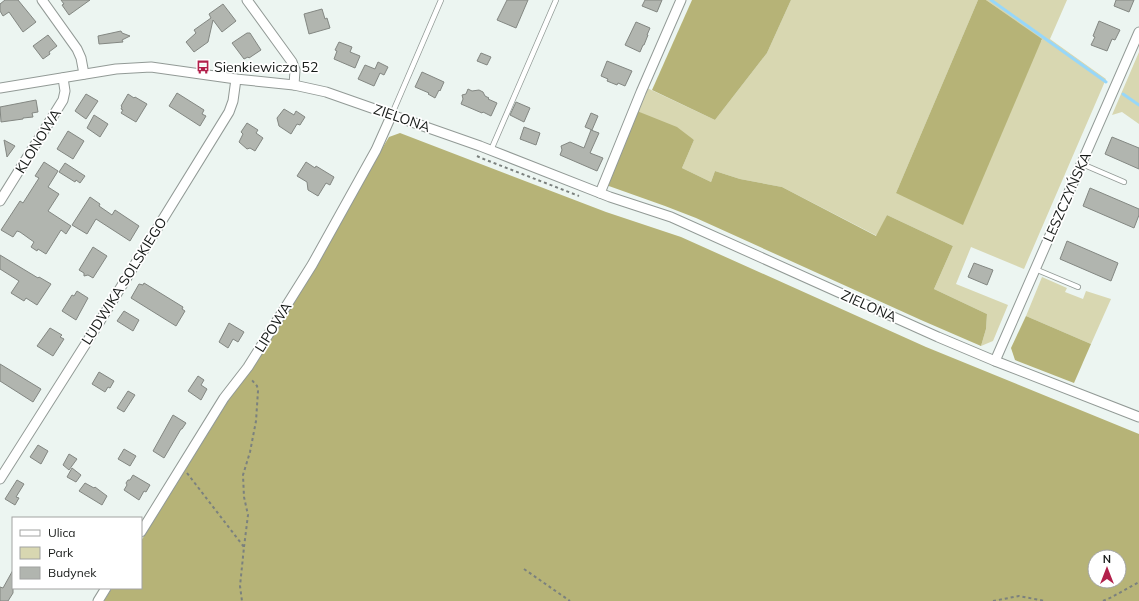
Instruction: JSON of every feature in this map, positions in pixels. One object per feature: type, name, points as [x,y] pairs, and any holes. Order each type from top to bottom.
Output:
[{"type":"street","points":[[42,0],[77,49],[81,58],[84,74]]},
{"type":"street","points":[[247,0],[292,62],[295,70],[294,85]]},
{"type":"street","points":[[600,193],[681,0]]},
{"type":"street","name":"LESZCZYŃSKA","points":[[995,361],[1139,32]]},
{"type":"street","name":"ZIELONA","points":[[0,88],[127,68],[151,67],[236,79],[310,87],[392,114],[491,150],[600,193],[671,217],[938,337],[995,361],[1139,417]]},
{"type":"street","name":"KLONOWA","points":[[0,201],[63,100],[65,91],[63,78]]},
{"type":"street","name":"LUDWIKA SOLSKIEGO","points":[[0,479],[92,334],[229,112],[233,101],[236,79]]},
{"type":"street","name":"LIPOWA","points":[[142,530],[224,398],[248,367],[312,265],[376,150],[392,114]]},
{"type":"street","points":[[98,601],[105,589]]},
{"type":"lane","points":[[392,114],[441,0]]},
{"type":"lane","points":[[491,150],[556,0]]},
{"type":"lane","points":[[1082,164],[1124,182]]},
{"type":"lane","points":[[1035,269],[1078,288]]},
{"type":"path","points":[[242,601],[240,586],[248,515],[244,498],[243,475],[256,422],[258,391],[257,386],[251,379],[248,367]]},
{"type":"path","points":[[182,466],[244,547]]},
{"type":"path","points":[[524,569],[570,601]]},
{"type":"path","points":[[1109,601],[1139,582]]},
{"type":"path","points":[[994,601],[1019,596],[1046,601]]},
{"type":"path","points":[[1103,601],[1114,597]]},
{"type":"green space","points":[[791,0],[978,0],[896,193],[1042,40],[986,0],[1067,0],[1050,39],[1106,79],[1024,269],[971,247],[956,284],[1008,305],[993,341],[981,346],[986,329],[987,314],[934,289],[953,246],[887,215],[877,236],[782,187],[740,179],[715,171],[711,182],[682,168],[694,140],[637,111],[647,88],[715,120],[767,53]]},
{"type":"green space","points":[[1139,52],[1139,124],[1122,112],[1112,115]]},
{"type":"green space","points":[[1042,277],[1067,288],[1065,292],[1083,299],[1086,291],[1111,299],[1091,344],[1026,316]]},
{"type":"shaded area","points":[[692,0],[791,0],[767,53],[715,120],[652,90]]},
{"type":"shaded area","points":[[978,0],[986,0],[1042,39],[963,225],[896,193]]},
{"type":"shaded area","points":[[637,111],[677,127],[694,140],[682,168],[711,182],[715,171],[740,179],[782,187],[876,236],[887,215],[953,246],[934,289],[987,314],[986,329],[981,346],[696,218],[606,185]]},
{"type":"shaded area","points":[[400,133],[606,212],[681,237],[926,347],[1139,434],[1139,601],[104,601],[111,589],[142,589],[142,539],[389,137]]},
{"type":"shaded area","points":[[1026,316],[1091,344],[1074,383],[1015,360],[1011,348]]},
{"type":"building","points":[[5,0],[18,0],[36,22],[23,32],[9,12],[3,16],[0,11],[0,4]]},
{"type":"building","points":[[61,0],[90,0],[69,15],[62,5],[64,4]]},
{"type":"building","points":[[507,0],[528,0],[516,28],[497,20]]},
{"type":"building","points":[[645,0],[662,0],[657,12],[642,6]]},
{"type":"building","points":[[1116,0],[1134,0],[1129,12],[1114,6]]},
{"type":"building","points":[[223,4],[236,21],[222,32],[213,20],[208,42],[194,52],[186,42],[196,33],[194,30],[211,18],[209,14]]},
{"type":"building","points":[[322,9],[330,28],[309,34],[304,14]]},
{"type":"building","points":[[1099,21],[1120,30],[1115,40],[1112,39],[1107,51],[1091,45],[1095,37],[1093,36]]},
{"type":"building","points":[[636,22],[650,28],[640,52],[625,45]]},
{"type":"building","points":[[121,31],[122,33],[130,36],[122,40],[123,42],[99,44],[98,36]]},
{"type":"building","points":[[247,33],[250,33],[261,50],[249,58],[244,59],[232,43]]},
{"type":"building","points":[[48,35],[57,46],[43,59],[33,46]]},
{"type":"building","points":[[339,42],[352,47],[350,52],[360,56],[355,68],[334,59],[337,51],[335,50]]},
{"type":"building","points":[[481,53],[491,57],[487,65],[477,61]]},
{"type":"building","points":[[607,61],[632,71],[625,86],[607,81],[608,79],[601,76]]},
{"type":"building","points":[[378,62],[388,67],[384,75],[380,73],[374,86],[358,79],[365,65],[375,69]]},
{"type":"building","points":[[422,72],[444,82],[435,98],[428,94],[429,93],[415,87]]},
{"type":"building","points":[[468,89],[472,91],[479,90],[489,98],[488,99],[497,103],[491,116],[461,104],[463,99],[462,95],[466,94]]},
{"type":"building","points":[[177,93],[204,110],[202,114],[206,116],[200,126],[169,106]]},
{"type":"building","points":[[86,94],[98,101],[86,119],[75,111]]},
{"type":"building","points":[[128,94],[147,104],[136,122],[121,113],[123,110],[121,109],[121,106]]},
{"type":"building","points":[[36,100],[38,112],[32,113],[33,117],[1,122],[0,107]]},
{"type":"building","points":[[516,102],[530,108],[524,122],[510,115]]},
{"type":"building","points":[[284,109],[294,115],[296,111],[305,117],[300,125],[297,124],[291,134],[279,126],[277,118]]},
{"type":"building","points":[[591,113],[598,116],[592,130],[585,127]]},
{"type":"building","points":[[94,115],[108,124],[100,137],[87,128]]},
{"type":"building","points":[[247,123],[258,130],[256,133],[263,138],[255,151],[250,148],[247,149],[239,142],[243,134],[241,132]]},
{"type":"building","points":[[524,127],[540,133],[536,145],[520,139]]},
{"type":"building","points":[[591,130],[599,133],[590,153],[603,158],[597,171],[560,155],[562,150],[561,146],[570,142],[584,148]]},
{"type":"building","points":[[68,131],[84,141],[73,159],[57,149]]},
{"type":"building","points":[[1112,137],[1139,148],[1139,169],[1105,154]]},
{"type":"building","points":[[4,140],[15,146],[7,157]]},
{"type":"building","points":[[44,162],[58,171],[48,187],[59,194],[48,211],[71,226],[66,234],[61,230],[46,254],[31,247],[34,242],[20,232],[17,231],[13,237],[1,230],[20,201],[23,203],[39,178],[35,176]]},
{"type":"building","points":[[306,162],[334,177],[330,185],[326,183],[318,196],[308,190],[307,182],[297,176]]},
{"type":"building","points":[[65,163],[85,176],[80,183],[76,180],[75,182],[59,172]]},
{"type":"building","points":[[1090,188],[1139,209],[1139,215],[1134,228],[1083,206]]},
{"type":"building","points":[[90,197],[100,204],[99,206],[112,215],[115,210],[139,226],[130,241],[96,219],[87,234],[72,225]]},
{"type":"building","points":[[1067,241],[1118,263],[1111,281],[1060,259]]},
{"type":"building","points":[[93,247],[107,256],[93,278],[88,275],[84,276],[84,273],[79,270]]},
{"type":"building","points":[[0,255],[38,278],[39,277],[51,284],[37,305],[26,298],[24,301],[11,293],[19,281],[0,269]]},
{"type":"building","points":[[974,263],[993,270],[987,285],[968,277]]},
{"type":"building","points":[[144,283],[183,307],[182,309],[185,311],[176,326],[131,298],[139,284],[143,285]]},
{"type":"building","points":[[77,291],[88,298],[76,320],[62,311],[72,295],[74,296]]},
{"type":"building","points":[[124,311],[139,320],[133,331],[117,321]]},
{"type":"building","points":[[229,323],[244,332],[238,342],[233,339],[228,348],[219,342]]},
{"type":"building","points":[[50,328],[62,335],[60,337],[64,339],[53,356],[37,346]]},
{"type":"building","points":[[0,364],[41,389],[33,402],[0,381]]},
{"type":"building","points":[[99,372],[114,381],[110,388],[108,387],[105,392],[92,384]]},
{"type":"building","points":[[198,376],[204,380],[201,385],[207,389],[201,400],[188,391]]},
{"type":"building","points":[[128,391],[135,395],[124,412],[117,408]]},
{"type":"building","points":[[173,415],[186,423],[164,458],[153,451]]},
{"type":"building","points":[[38,445],[48,451],[41,464],[30,457]]},
{"type":"building","points":[[124,449],[136,456],[130,466],[118,459]]},
{"type":"building","points":[[69,454],[77,459],[69,470],[63,465]]},
{"type":"building","points":[[72,468],[81,475],[76,482],[67,477]]},
{"type":"building","points":[[133,475],[150,485],[146,492],[144,491],[139,500],[124,490],[127,485],[126,483]]},
{"type":"building","points":[[17,480],[24,484],[16,497],[19,498],[15,505],[5,499]]},
{"type":"building","points":[[85,483],[94,488],[95,487],[107,496],[102,505],[79,491]]},
{"type":"building","points":[[12,572],[13,593],[8,601],[0,601],[0,587],[3,588]]},
{"type":"waterway","points":[[991,0],[1106,82]]},
{"type":"waterway","points":[[1123,94],[1139,105]]},
{"type":"place","name":"Sienkiewicza 52","points":[[203,67]]}]
